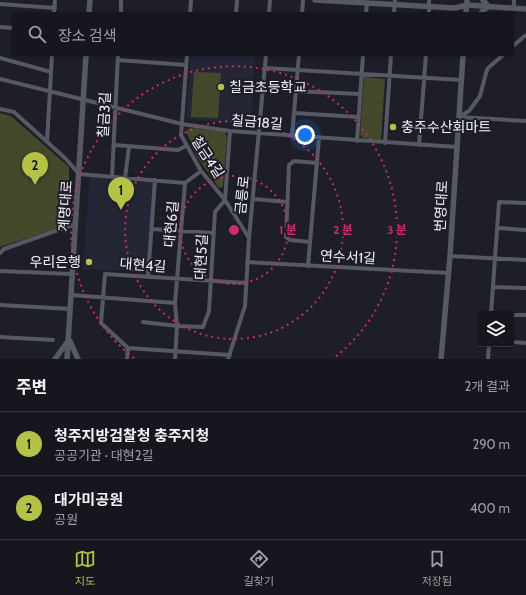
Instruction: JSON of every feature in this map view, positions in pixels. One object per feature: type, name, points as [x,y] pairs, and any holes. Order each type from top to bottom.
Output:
[{"type":"street","points":[[0,4],[54,11],[55,0]]},
{"type":"street","points":[[89,12],[90,0]]},
{"type":"street","points":[[121,0],[121,12]]},
{"type":"street","points":[[190,12],[191,0]]},
{"type":"street","points":[[236,12],[237,0]]},
{"type":"street","points":[[269,12],[270,0]]},
{"type":"street","points":[[302,12],[303,0]]},
{"type":"street","points":[[315,0],[367,3],[395,2],[429,10],[455,8],[467,3],[526,9]]},
{"type":"street","points":[[429,10],[430,0]]},
{"type":"street","points":[[482,0],[488,6]]},
{"type":"street","points":[[514,0],[514,8]]},
{"type":"street","points":[[394,12],[395,2]]},
{"type":"street","points":[[366,12],[367,3]]},
{"type":"street","points":[[482,12],[488,6]]},
{"type":"street","points":[[0,28],[12,28]]},
{"type":"street","points":[[514,45],[526,35]]},
{"type":"street","points":[[47,142],[52,56]]},
{"type":"street","name":"계명대로","points":[[67,359],[86,56]]},
{"type":"street","name":"칠금4길","points":[[187,56],[181,135],[201,171],[225,200],[249,238]]},
{"type":"street","name":"금릉로","points":[[229,357],[245,306],[249,238],[266,56]]},
{"type":"street","points":[[292,136],[299,56]]},
{"type":"street","points":[[357,141],[363,56]]},
{"type":"street","points":[[385,143],[391,56]]},
{"type":"street","points":[[419,145],[426,56]]},
{"type":"street","name":"번영대로","points":[[441,359],[449,273],[463,56]]},
{"type":"street","points":[[459,116],[469,111],[480,96],[488,68],[502,56]]},
{"type":"street","points":[[118,57],[186,65]]},
{"type":"street","name":"칠금3길","points":[[112,177],[118,57]]},
{"type":"street","points":[[0,58],[51,72]]},
{"type":"street","points":[[265,68],[461,80]]},
{"type":"street","name":"칠금18길","points":[[0,79],[182,124],[230,131],[456,147]]},
{"type":"street","points":[[295,91],[360,94]]},
{"type":"street","points":[[0,109],[14,112],[66,159],[79,174],[186,183]]},
{"type":"street","points":[[294,114],[358,117]]},
{"type":"street","points":[[459,116],[526,121]]},
{"type":"street","name":"대현5길","points":[[143,322],[177,326],[204,326],[209,311],[215,212],[225,200],[230,131]]},
{"type":"street","points":[[308,266],[319,138]]},
{"type":"street","points":[[114,145],[178,150],[186,146]]},
{"type":"street","points":[[125,178],[129,147]]},
{"type":"street","points":[[310,242],[290,240],[286,237],[289,165],[294,161],[317,163]]},
{"type":"street","name":"대현6길","points":[[175,359],[177,326],[175,303],[186,183],[201,171]]},
{"type":"street","points":[[148,277],[155,180]]},
{"type":"street","points":[[253,199],[287,202]]},
{"type":"street","points":[[492,311],[499,202],[526,203]]},
{"type":"street","points":[[0,253],[4,249],[76,224]]},
{"type":"street","points":[[498,228],[526,230]]},
{"type":"street","points":[[152,230],[213,233]]},
{"type":"street","points":[[450,256],[526,260]]},
{"type":"street","name":"연수서1길","points":[[247,262],[449,273]]},
{"type":"street","points":[[0,271],[72,274]]},
{"type":"street","name":"대현4길","points":[[128,348],[101,322],[105,274],[246,283]]},
{"type":"street","points":[[493,287],[526,288]]},
{"type":"street","points":[[71,295],[175,303]]},
{"type":"street","points":[[0,305],[71,309]]},
{"type":"street","points":[[514,315],[526,315]]},
{"type":"street","points":[[0,337],[53,340]]},
{"type":"street","points":[[55,359],[69,339]]},
{"type":"street","points":[[69,339],[78,359]]},
{"type":"street","points":[[514,342],[526,343]]},
{"type":"street","points":[[488,359],[489,347]]},
{"type":"street","points":[[127,359],[128,348],[229,357]]},
{"type":"shaded area","name":"칠금초등학교","points":[[191,56],[255,56],[251,125],[186,119]]},
{"type":"shaded area","points":[[90,176],[154,181],[148,272],[83,269]]},
{"type":"green space","points":[[194,72],[221,73],[218,118],[191,117]]},
{"type":"green space","points":[[364,77],[385,79],[381,140],[363,138],[360,135]]},
{"type":"green space","points":[[0,113],[11,116],[69,167],[69,203],[67,225],[0,247]]},
{"type":"green space","points":[[190,128],[225,132],[227,137],[223,187],[219,188],[197,157],[186,131]]},
{"type":"place","name":"칠금초등학교","points":[[221,87]]},
{"type":"place","name":"충주수산회마트","points":[[393,127]]},
{"type":"place","name":"대가미공원","points":[[35,185]]},
{"type":"place","name":"청주지방검찰청 충주지청","points":[[121,210]]},
{"type":"place","name":"우리은행","points":[[89,262]]}]
